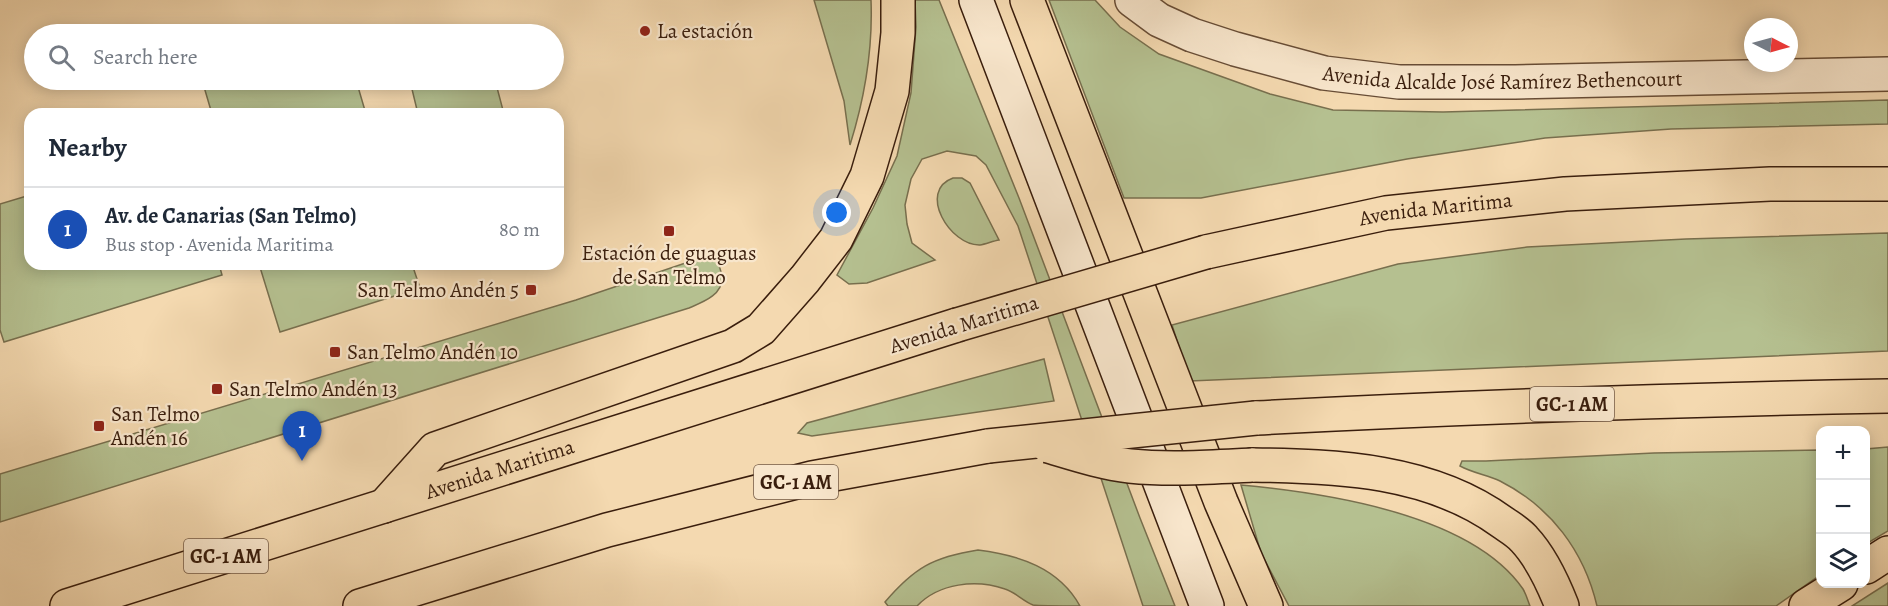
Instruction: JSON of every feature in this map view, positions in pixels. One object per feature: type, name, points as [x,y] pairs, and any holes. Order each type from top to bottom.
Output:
[{"type":"highway","points":[[384,506],[435,448],[733,346],[761,329],[836,239],[867,176],[892,91],[898,33],[898,0]]},
{"type":"highway","points":[[1027,0],[1221,502],[1266,606]]},
{"type":"highway","points":[[1770,184],[1888,163]]},
{"type":"highway","name":"Avenida Maritima","points":[[67,606],[654,419],[957,325],[1206,252],[1386,213],[1565,194],[1770,184],[1888,184]]},
{"type":"highway","name":"GC-1 AM","points":[[360,606],[607,530],[812,478],[988,446],[1256,417],[1407,410],[1888,396]]},
{"type":"highway","points":[[1029,441],[1101,461],[1130,466],[1187,468],[1252,465],[1303,466],[1362,471],[1432,485],[1482,507],[1524,538],[1549,575],[1562,606]]},
{"type":"highway","points":[[1870,564],[1888,553]]},
{"type":"highway","points":[[1806,606],[1835,588]]},
{"type":"street","points":[[976,0],[1207,606]]},
{"type":"street","name":"Avenida Alcalde José Ramírez Bethencourt","points":[[1132,0],[1160,20],[1192,35],[1235,49],[1324,73],[1399,82],[1515,82],[1888,74]]},
{"type":"green space","points":[[814,0],[871,0],[871,37],[867,74],[850,145],[844,101]]},
{"type":"green space","points":[[915,0],[939,0],[1019,198],[1175,606],[1143,606],[1018,226],[986,165],[976,156],[947,151],[922,159],[911,179],[905,205],[912,243],[935,260],[867,283],[849,284],[837,275],[873,208],[897,156],[911,93],[916,27]]},
{"type":"green space","points":[[1049,0],[1095,0],[1120,27],[1159,54],[1270,94],[1333,110],[1443,112],[1888,100],[1888,124],[1671,129],[1545,138],[1407,159],[1201,198],[1124,198]]},
{"type":"green space","points":[[205,90],[359,90],[364,108],[210,108]]},
{"type":"green space","points":[[412,90],[498,90],[502,108],[417,108]]},
{"type":"green space","points":[[953,178],[962,178],[970,183],[999,240],[980,245],[969,243],[949,228],[938,205],[938,194],[943,185]]},
{"type":"green space","points":[[24,197],[24,270],[221,270],[222,275],[4,342],[0,330],[0,204]]},
{"type":"green space","points":[[1888,233],[1888,351],[1190,381],[1172,325],[1398,264],[1527,247],[1686,239]]},
{"type":"green space","points":[[715,253],[722,277],[719,289],[711,297],[689,308],[0,522],[0,474],[576,300]]},
{"type":"green space","points":[[261,270],[414,270],[420,288],[280,332]]},
{"type":"green space","points":[[1044,359],[1054,401],[812,436],[798,433],[807,423]]},
{"type":"green space","points":[[1888,447],[1888,531],[1870,542],[1870,480],[1870,449]]},
{"type":"green space","points":[[1816,450],[1816,578],[1776,606],[1597,606],[1584,567],[1574,549],[1550,517],[1500,481],[1460,466],[1462,461],[1654,453]]},
{"type":"green space","points":[[1241,485],[1314,494],[1354,502],[1433,525],[1469,542],[1499,563],[1523,589],[1530,606],[1289,606],[1261,553]]},
{"type":"green space","points":[[978,550],[1023,560],[1049,573],[1061,582],[1080,606],[1033,605],[1005,589],[982,584],[947,588],[926,598],[917,606],[888,606],[885,602],[915,572],[949,556]]},
{"type":"green space","points":[[1888,583],[1888,606],[1852,606]]},
{"type":"place","name":"La estación","points":[[645,31]]},
{"type":"place","name":"Estación de guaguas de San Telmo","points":[[669,231]]},
{"type":"place","name":"San Telmo Andén 5","points":[[531,290]]},
{"type":"place","name":"San Telmo Andén 10","points":[[335,352]]},
{"type":"place","name":"San Telmo Andén 13","points":[[217,389]]},
{"type":"place","name":"San Telmo Andén 16","points":[[99,426]]},
{"type":"place","name":"Av. de Canarias (San Telmo)","points":[[302,461]]}]
